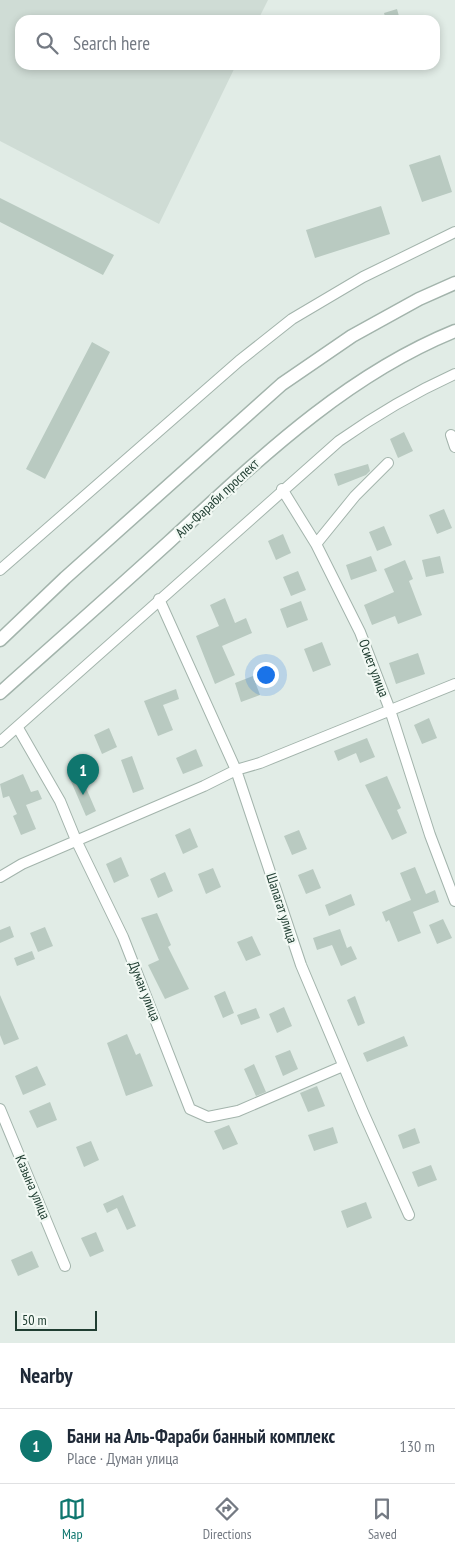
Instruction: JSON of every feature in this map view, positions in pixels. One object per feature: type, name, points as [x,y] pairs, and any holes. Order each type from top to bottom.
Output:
[{"type":"street","points":[[0,570],[239,361],[292,319],[363,276],[455,232]]},
{"type":"street","points":[[0,640],[64,578],[282,384],[352,336],[419,299],[455,283]]},
{"type":"street","name":"Аль-Фараби проспект","points":[[0,693],[260,458],[313,415],[377,370],[455,331]]},
{"type":"street","points":[[0,742],[18,728],[159,599],[339,440],[378,413],[420,390],[455,374]]},
{"type":"street","points":[[451,434],[455,447]]},
{"type":"street","points":[[316,544],[355,496],[388,463]]},
{"type":"street","name":"Осиет улица","points":[[282,489],[316,544],[360,632],[390,710],[430,835],[455,901]]},
{"type":"street","name":"Шапагат улица","points":[[159,599],[236,770],[302,965],[343,1066],[409,1216]]},
{"type":"street","points":[[0,877],[22,864],[204,786],[236,770],[260,763],[455,684]]},
{"type":"street","name":"Думан улица","points":[[18,728],[60,801],[76,840],[123,937],[190,1110],[208,1117],[238,1111],[343,1066]]},
{"type":"street","name":"Казына улица","points":[[0,1109],[65,1266]]},
{"type":"shaded area","points":[[0,0],[268,0],[260,15],[15,15],[15,70],[234,70],[159,224],[0,141]]},
{"type":"building","points":[[397,9],[399,15],[385,15],[384,13]]},
{"type":"building","points":[[440,155],[452,192],[422,202],[409,165]]},
{"type":"building","points":[[0,198],[114,255],[103,275],[0,222]]},
{"type":"building","points":[[381,206],[390,234],[315,258],[306,230]]},
{"type":"building","points":[[92,342],[110,352],[45,479],[26,469]]},
{"type":"building","points":[[404,432],[413,451],[398,458],[390,439]]},
{"type":"building","points":[[368,464],[370,471],[366,475],[338,486],[334,474]]},
{"type":"building","points":[[444,509],[452,528],[437,534],[429,515]]},
{"type":"building","points":[[384,526],[392,545],[377,551],[369,532]]},
{"type":"building","points":[[283,534],[291,553],[276,560],[268,541]]},
{"type":"building","points":[[371,556],[377,571],[351,580],[346,565]]},
{"type":"building","points":[[440,556],[444,573],[426,577],[422,560]]},
{"type":"building","points":[[405,560],[413,579],[409,581],[422,615],[398,624],[395,616],[372,625],[364,605],[394,592],[384,569]]},
{"type":"building","points":[[298,571],[306,590],[291,596],[283,577]]},
{"type":"building","points":[[225,598],[235,623],[246,618],[252,633],[222,646],[235,675],[215,684],[196,636],[219,626],[210,605]]},
{"type":"building","points":[[301,601],[308,620],[287,628],[280,609]]},
{"type":"building","points":[[322,642],[331,665],[313,672],[304,649]]},
{"type":"building","points":[[418,653],[425,674],[396,684],[389,663]]},
{"type":"building","points":[[253,676],[260,695],[241,702],[235,683]]},
{"type":"building","points":[[176,689],[179,699],[163,705],[173,730],[158,736],[144,701]]},
{"type":"building","points":[[429,718],[437,738],[422,744],[414,725]]},
{"type":"building","points":[[109,728],[117,747],[102,754],[94,735]]},
{"type":"building","points":[[367,738],[375,757],[360,763],[356,753],[338,761],[334,751]]},
{"type":"building","points":[[196,749],[203,766],[183,774],[176,758]]},
{"type":"building","points":[[132,756],[144,789],[133,793],[121,760]]},
{"type":"building","points":[[23,774],[31,792],[38,790],[42,799],[26,805],[36,829],[21,835],[13,816],[17,814],[9,796],[3,798],[0,784]]},
{"type":"building","points":[[80,774],[96,811],[86,816],[70,779]]},
{"type":"building","points":[[387,776],[401,808],[397,810],[407,833],[392,840],[365,785]]},
{"type":"building","points":[[190,828],[198,847],[183,854],[175,835]]},
{"type":"building","points":[[299,830],[307,849],[292,855],[284,836]]},
{"type":"building","points":[[121,857],[129,876],[114,883],[106,864]]},
{"type":"building","points":[[415,867],[426,894],[435,890],[439,902],[413,912],[421,933],[398,942],[389,920],[386,922],[382,912],[411,900],[400,873]]},
{"type":"building","points":[[213,868],[221,887],[206,894],[198,874]]},
{"type":"building","points":[[313,869],[321,888],[306,894],[298,875]]},
{"type":"building","points":[[165,872],[173,891],[158,898],[150,879]]},
{"type":"building","points":[[351,894],[355,905],[329,916],[325,905]]},
{"type":"building","points":[[157,913],[171,945],[168,947],[189,989],[165,999],[148,965],[159,960],[141,918]]},
{"type":"building","points":[[443,919],[452,938],[437,944],[429,925]]},
{"type":"building","points":[[10,926],[14,937],[0,943],[0,930]]},
{"type":"building","points":[[45,927],[53,946],[38,952],[30,933]]},
{"type":"building","points":[[340,929],[347,948],[351,946],[357,959],[341,966],[332,945],[317,950],[313,938]]},
{"type":"building","points":[[252,936],[261,955],[246,961],[237,942]]},
{"type":"building","points":[[32,951],[35,959],[17,966],[14,958]]},
{"type":"building","points":[[225,991],[234,1013],[223,1018],[214,996]]},
{"type":"building","points":[[0,995],[19,1039],[4,1045],[0,1035]]},
{"type":"building","points":[[355,996],[365,1023],[358,1026],[347,1000]]},
{"type":"building","points":[[284,1007],[292,1026],[277,1033],[269,1014]]},
{"type":"building","points":[[256,1008],[260,1018],[241,1025],[237,1015]]},
{"type":"building","points":[[127,1034],[136,1055],[140,1053],[153,1086],[126,1096],[107,1043]]},
{"type":"building","points":[[404,1036],[408,1046],[367,1062],[363,1053]]},
{"type":"building","points":[[290,1050],[298,1069],[283,1076],[275,1056]]},
{"type":"building","points":[[254,1064],[266,1092],[256,1096],[244,1069]]},
{"type":"building","points":[[37,1066],[46,1085],[23,1095],[15,1076]]},
{"type":"building","points":[[317,1086],[325,1106],[308,1112],[300,1093]]},
{"type":"building","points":[[50,1102],[57,1120],[37,1128],[29,1111]]},
{"type":"building","points":[[229,1125],[238,1144],[223,1150],[214,1131]]},
{"type":"building","points":[[333,1127],[338,1143],[314,1151],[308,1135]]},
{"type":"building","points":[[415,1128],[420,1143],[403,1149],[398,1135]]},
{"type":"building","points":[[91,1141],[99,1160],[84,1167],[76,1147]]},
{"type":"building","points":[[431,1165],[437,1180],[418,1187],[412,1172]]},
{"type":"building","points":[[123,1195],[136,1226],[127,1230],[117,1208],[107,1213],[103,1204]]},
{"type":"building","points":[[366,1202],[372,1218],[347,1228],[341,1211]]},
{"type":"building","points":[[96,1232],[104,1251],[90,1257],[81,1238]]},
{"type":"building","points":[[32,1251],[39,1267],[18,1276],[11,1260]]},
{"type":"place","name":"Бани на Аль-Фараби банный комплекс","points":[[83,795]]}]
